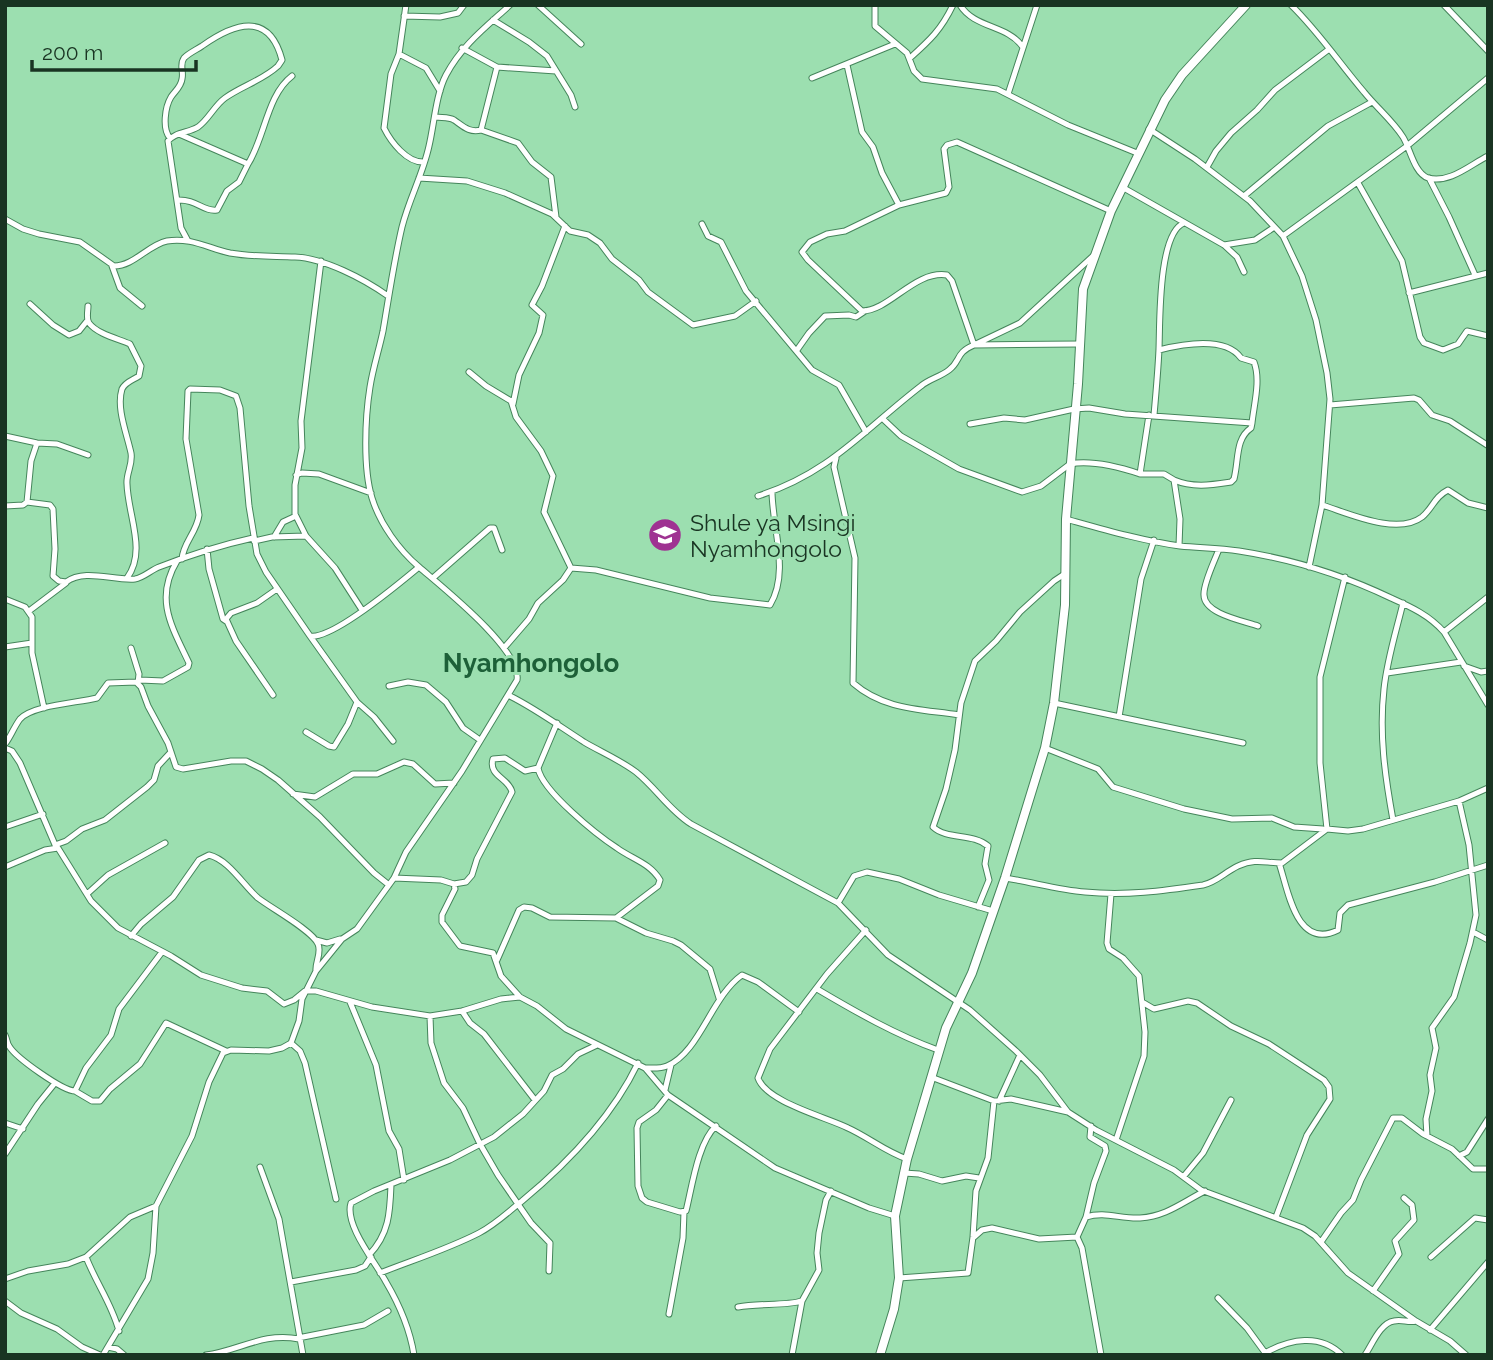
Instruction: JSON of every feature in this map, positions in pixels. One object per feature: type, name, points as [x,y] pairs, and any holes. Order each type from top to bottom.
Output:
[{"type":"main road","points":[[880,1355],[900,1278],[895,1216],[907,1158],[946,1028],[979,955],[1005,878],[1045,748],[1055,703],[1060,670],[1066,573],[1066,519],[1083,289],[1111,211],[1149,130],[1182,75],[1239,7]]},
{"type":"street","points":[[406,5],[399,54],[391,74],[384,128],[410,159],[424,162]]},
{"type":"street","points":[[404,16],[447,16],[458,13],[464,5]]},
{"type":"street","points":[[6,1039],[17,1055],[55,1083],[75,1090],[92,1101],[100,1101],[140,1064],[166,1023],[226,1051],[269,1051],[291,1043],[305,991],[316,971],[342,939],[357,929],[394,878],[406,852],[454,783],[499,708],[510,696],[518,676],[504,648],[469,610],[434,577],[419,567],[388,530],[378,515],[370,493],[367,459],[368,407],[388,296],[402,229],[424,162],[440,92],[446,74],[462,48],[510,5]]},
{"type":"street","points":[[538,5],[582,44]]},
{"type":"street","points":[[875,5],[875,26],[903,48],[916,75],[922,79],[985,86],[1008,94],[1068,125],[1137,153]]},
{"type":"street","points":[[909,58],[937,33],[953,5]]},
{"type":"street","points":[[960,5],[970,17],[1014,37],[1022,46]]},
{"type":"street","points":[[1008,94],[1037,5]]},
{"type":"street","points":[[1291,5],[1308,21],[1328,50],[1399,133],[1419,170],[1429,178],[1475,275]]},
{"type":"street","points":[[1445,5],[1488,51]]},
{"type":"street","points":[[493,20],[540,50],[571,95],[575,107]]},
{"type":"street","points":[[170,138],[190,131],[206,121],[223,99],[269,74],[281,63],[279,51],[263,30],[247,25],[232,28],[210,39],[183,60],[181,82],[167,104],[166,129],[170,138],[168,143],[181,228],[188,241]]},
{"type":"street","points":[[812,78],[895,44]]},
{"type":"street","points":[[462,48],[497,67],[555,71]]},
{"type":"street","points":[[1207,167],[1231,132],[1275,90],[1328,50]]},
{"type":"street","points":[[399,54],[426,68],[440,92]]},
{"type":"street","points":[[847,65],[863,132],[873,147],[882,173],[899,205]]},
{"type":"street","points":[[481,130],[497,67]]},
{"type":"street","points":[[177,200],[191,200],[208,210],[217,210],[227,191],[239,182],[260,141],[276,92],[292,76]]},
{"type":"street","points":[[1283,236],[1407,146],[1488,78]]},
{"type":"street","points":[[1244,196],[1328,126],[1371,102]]},
{"type":"street","points":[[436,117],[452,119],[473,131],[481,130],[513,140],[532,162],[551,177],[556,217]]},
{"type":"street","points":[[1149,130],[1207,167],[1244,196],[1283,236],[1296,261],[1313,307],[1327,373],[1330,405],[1322,505],[1309,567]]},
{"type":"street","points":[[179,134],[248,164]]},
{"type":"street","points":[[865,311],[859,310],[808,260],[802,249],[827,234],[845,231],[899,205],[946,194],[949,187],[944,149],[947,145],[957,142],[1111,211]]},
{"type":"street","points":[[1429,178],[1459,173],[1488,156]]},
{"type":"street","points":[[419,178],[467,181],[505,193],[556,217],[573,232],[595,239],[616,263],[639,280],[648,292],[693,325],[735,316],[755,301]]},
{"type":"street","points":[[1358,183],[1402,261],[1420,337],[1424,343],[1443,350],[1458,344],[1467,331],[1488,335]]},
{"type":"street","points":[[1122,187],[1224,244],[1237,257],[1244,272]]},
{"type":"street","points":[[5,219],[39,234],[80,242],[112,266],[120,288],[142,306]]},
{"type":"street","points":[[1140,474],[1159,350],[1161,283],[1171,238],[1176,228],[1184,223]]},
{"type":"street","points":[[702,225],[708,236],[721,242],[740,281],[812,370],[839,385],[866,432]]},
{"type":"street","points":[[565,226],[532,305],[543,315],[542,325],[519,375],[513,404],[516,417],[541,451],[553,474],[544,512],[571,568]]},
{"type":"street","points":[[1224,244],[1255,240],[1273,228]]},
{"type":"street","points":[[112,266],[122,265],[165,242],[188,241],[229,253],[321,261],[388,296]]},
{"type":"street","points":[[758,496],[802,480],[836,458],[923,384],[949,370],[962,351],[1020,323],[1093,256]]},
{"type":"street","points":[[321,261],[300,421],[302,448],[294,494],[296,516],[306,536],[335,568],[362,610]]},
{"type":"street","points":[[1409,293],[1488,273]]},
{"type":"street","points":[[797,351],[825,316],[856,317],[928,277],[947,275],[952,281],[974,345]]},
{"type":"street","points":[[30,304],[53,325],[69,335],[79,331],[87,321],[88,306]]},
{"type":"street","points":[[87,321],[102,332],[130,344],[141,366],[139,376],[126,384],[122,391],[122,409],[132,463],[127,483],[137,553],[134,570],[127,578]]},
{"type":"street","points":[[974,345],[1079,344]]},
{"type":"street","points":[[883,419],[901,436],[959,469],[1022,492],[1041,486],[1070,464],[1094,463],[1140,474],[1164,474],[1187,485],[1231,482],[1236,473],[1240,440],[1252,423],[1257,386],[1254,362],[1241,358],[1234,350],[1221,345],[1185,345],[1159,350]]},
{"type":"street","points":[[469,372],[513,404]]},
{"type":"street","points":[[393,741],[374,717],[356,702],[261,564],[254,539],[246,456],[236,396],[220,390],[190,389],[186,433],[199,515],[198,524],[167,580],[166,606],[172,628],[189,663],[188,667],[163,681],[112,682],[105,686],[97,698],[44,708],[26,714],[20,720],[5,746],[17,757],[55,846],[106,917],[131,936],[201,975],[242,988],[267,991],[284,1004],[305,991],[316,990],[350,1002],[430,1016],[462,1011],[501,999],[520,998]]},
{"type":"street","points":[[1330,405],[1414,398],[1432,415],[1450,421],[1487,445]]},
{"type":"street","points":[[970,424],[1004,418],[1025,420],[1074,409],[1252,423]]},
{"type":"street","points":[[5,436],[57,444],[88,455]]},
{"type":"street","points":[[27,502],[31,461],[37,443]]},
{"type":"street","points":[[836,458],[834,467],[855,558],[853,683],[868,695],[902,708],[959,715]]},
{"type":"street","points":[[296,475],[314,473],[370,493]]},
{"type":"street","points":[[1174,480],[1179,546]]},
{"type":"street","points":[[1177,496],[1187,485]]},
{"type":"street","points":[[1322,505],[1386,525],[1418,519],[1436,498],[1448,490],[1468,503],[1488,508]]},
{"type":"street","points":[[571,568],[596,570],[709,598],[770,605],[774,598],[780,562],[772,491]]},
{"type":"street","points":[[5,506],[27,502],[50,505],[53,509],[55,549],[53,576],[66,582]]},
{"type":"street","points":[[274,537],[283,522],[296,516]]},
{"type":"street","points":[[1066,519],[1179,546],[1275,558],[1345,577],[1427,616],[1444,632],[1488,705]]},
{"type":"street","points":[[434,577],[490,528],[497,532],[502,550]]},
{"type":"street","points":[[29,611],[66,582],[80,575],[137,579],[207,549],[254,539],[306,536]]},
{"type":"street","points":[[1119,717],[1141,579],[1154,540]]},
{"type":"street","points":[[207,549],[209,569],[223,619],[273,695]]},
{"type":"street","points":[[1219,549],[1203,594],[1205,603],[1215,611],[1258,626]]},
{"type":"street","points":[[310,636],[328,632],[351,619],[398,586],[419,567]]},
{"type":"street","points":[[504,648],[538,603],[563,580],[571,568]]},
{"type":"street","points":[[978,907],[989,878],[985,863],[988,846],[969,837],[944,834],[933,827],[946,789],[963,693],[975,661],[996,641],[1008,623],[1066,573]]},
{"type":"street","points":[[1326,829],[1320,763],[1320,677],[1345,577]]},
{"type":"street","points":[[226,621],[231,613],[257,603],[277,589]]},
{"type":"street","points":[[1444,632],[1488,597]]},
{"type":"street","points":[[5,599],[29,611],[34,623],[33,659],[44,708]]},
{"type":"street","points":[[1393,820],[1382,741],[1384,687],[1403,603]]},
{"type":"street","points":[[5,647],[32,643]]},
{"type":"street","points":[[131,648],[139,682],[176,767],[183,769],[246,761],[278,780],[389,885]]},
{"type":"street","points":[[1387,673],[1463,664],[1488,671]]},
{"type":"street","points":[[389,686],[408,682],[426,685],[446,702],[463,728],[480,740]]},
{"type":"street","points":[[510,696],[637,773],[650,784],[671,810],[691,824],[838,903],[902,966],[958,1002],[1020,1055],[1047,1083],[1068,1112]]},
{"type":"street","points":[[306,732],[334,747],[348,724],[356,702]]},
{"type":"street","points":[[1055,703],[1243,743]]},
{"type":"street","points":[[557,723],[538,768],[540,776],[564,806],[615,847],[645,864],[659,877],[658,886],[617,918]]},
{"type":"street","points":[[1045,748],[1092,765],[1113,787],[1217,817],[1272,818],[1294,827],[1348,831],[1459,801],[1488,788]]},
{"type":"street","points":[[5,867],[66,841],[82,829],[105,820],[147,787],[155,778],[158,765],[171,751]]},
{"type":"street","points":[[394,878],[441,880],[454,884],[466,882],[472,875],[477,859],[512,792],[506,781],[493,771],[491,767],[494,759],[505,758],[525,771],[538,768]]},
{"type":"street","points":[[292,794],[315,797],[353,774],[377,774],[404,762],[413,764],[435,784],[454,783]]},
{"type":"street","points":[[1427,1136],[1426,1119],[1432,1091],[1430,1075],[1436,1048],[1432,1028],[1454,997],[1473,932],[1476,910],[1469,845],[1459,801]]},
{"type":"street","points":[[5,827],[43,814]]},
{"type":"street","points":[[1005,878],[1111,894],[1142,894],[1203,885],[1250,862],[1270,860],[1279,863],[1297,853],[1326,829]]},
{"type":"street","points":[[87,894],[108,875],[165,843]]},
{"type":"street","points":[[131,936],[173,897],[200,860],[209,855],[221,860],[258,898],[286,914],[316,940],[327,943],[342,939]]},
{"type":"street","points":[[1279,863],[1297,919],[1306,928],[1320,934],[1338,930],[1340,914],[1348,905],[1458,876],[1488,865]]},
{"type":"street","points":[[838,903],[855,876],[867,872],[899,879],[993,911]]},
{"type":"street","points":[[454,884],[456,889],[442,915],[442,922],[452,939],[460,946],[490,951],[497,960],[501,976],[520,998],[537,1006],[566,1028],[638,1063],[666,1093],[775,1168],[869,1208],[895,1216]]},
{"type":"street","points":[[1111,894],[1107,943],[1109,948],[1136,972],[1141,985],[1144,1056],[1116,1140]]},
{"type":"street","points":[[497,960],[519,910],[524,907],[533,908],[550,917],[617,918],[646,933],[681,945],[710,969],[719,998]]},
{"type":"street","points":[[866,930],[827,974],[770,1049],[760,1069],[759,1082],[774,1096],[847,1127],[896,1155],[907,1158]]},
{"type":"street","points":[[1473,932],[1488,940]]},
{"type":"street","points":[[316,940],[319,949],[316,971]]},
{"type":"street","points":[[75,1090],[86,1068],[111,1035],[120,1009],[162,952]]},
{"type":"street","points":[[684,1212],[647,1202],[642,1198],[638,1186],[639,1122],[656,1110],[666,1093],[671,1065],[690,1045],[719,998],[742,975],[758,982],[799,1012]]},
{"type":"street","points":[[817,989],[859,1014],[939,1051]]},
{"type":"street","points":[[1142,1002],[1154,1009],[1188,1001],[1197,1003],[1231,1026],[1269,1044],[1324,1080],[1329,1087],[1330,1099],[1307,1135],[1276,1217]]},
{"type":"street","points":[[350,1002],[376,1065],[389,1130],[399,1149],[404,1180]]},
{"type":"street","points":[[462,1011],[470,1023],[484,1034],[535,1100]]},
{"type":"street","points":[[430,1016],[431,1043],[441,1076],[463,1108],[480,1144],[531,1223],[550,1243],[549,1271]]},
{"type":"street","points":[[291,1043],[305,1063],[336,1199]]},
{"type":"street","points":[[414,1355],[408,1331],[359,1236],[350,1208],[356,1199],[450,1160],[494,1137],[523,1114],[544,1091],[552,1074],[563,1069],[578,1054],[597,1045]]},
{"type":"street","points":[[5,1301],[21,1313],[57,1329],[82,1347],[101,1355],[119,1331],[148,1279],[156,1206],[166,1182],[188,1146],[209,1082],[226,1051]]},
{"type":"street","points":[[900,1278],[968,1273],[975,1200],[979,1178],[988,1158],[997,1101],[1020,1055]]},
{"type":"street","points":[[380,1273],[477,1234],[499,1220],[545,1182],[590,1135],[625,1090],[638,1063]]},
{"type":"street","points":[[645,1068],[671,1065]]},
{"type":"street","points":[[931,1077],[997,1101],[1011,1100],[1068,1112],[1184,1176],[1205,1191],[1303,1228],[1321,1242],[1341,1266],[1373,1291],[1450,1341],[1466,1355]]},
{"type":"street","points":[[5,1154],[55,1083]]},
{"type":"street","points":[[1184,1176],[1203,1153],[1231,1100]]},
{"type":"street","points":[[1321,1242],[1353,1200],[1367,1167],[1385,1137],[1391,1119],[1402,1118],[1427,1136],[1452,1149],[1473,1169],[1488,1169]]},
{"type":"street","points":[[1460,1156],[1467,1152],[1488,1119]]},
{"type":"street","points":[[5,1123],[23,1129]]},
{"type":"street","points":[[668,1314],[683,1238],[684,1212],[708,1132],[716,1126]]},
{"type":"street","points":[[1091,1126],[1090,1137],[1105,1146],[1106,1151],[1094,1183],[1086,1217],[1077,1237],[1082,1248],[1101,1355]]},
{"type":"street","points":[[260,1167],[279,1219],[303,1355]]},
{"type":"street","points":[[903,1173],[919,1174],[942,1181],[966,1176],[979,1178]]},
{"type":"street","points":[[291,1282],[365,1266],[389,1221],[391,1185]]},
{"type":"street","points":[[792,1355],[802,1301],[819,1270],[819,1233],[826,1200],[831,1191]]},
{"type":"street","points":[[1086,1217],[1099,1213],[1136,1218],[1163,1215],[1205,1191]]},
{"type":"street","points":[[1373,1291],[1399,1254],[1395,1241],[1414,1220],[1412,1205],[1404,1198]]},
{"type":"street","points":[[5,1279],[86,1257],[130,1217],[156,1206]]},
{"type":"street","points":[[1431,1257],[1475,1219],[1488,1220]]},
{"type":"street","points":[[973,1237],[982,1230],[992,1228],[1040,1239],[1077,1237]]},
{"type":"street","points":[[86,1257],[107,1297],[119,1331]]},
{"type":"street","points":[[1430,1330],[1488,1262]]},
{"type":"street","points":[[1218,1298],[1247,1328],[1266,1354],[1278,1346],[1312,1339],[1329,1345],[1342,1355]]},
{"type":"street","points":[[738,1307],[802,1301]]},
{"type":"street","points":[[206,1355],[262,1339],[298,1338],[364,1325],[388,1311]]},
{"type":"street","points":[[1365,1355],[1389,1323],[1397,1320],[1409,1323],[1416,1321]]},
{"type":"street","points":[[108,1347],[117,1349],[124,1355]]},
{"type":"place","name":"Shule ya Msingi Nyamhongolo","points":[[665,535]]},
{"type":"district","name":"Nyamhongolo","points":[[531,663]]}]
